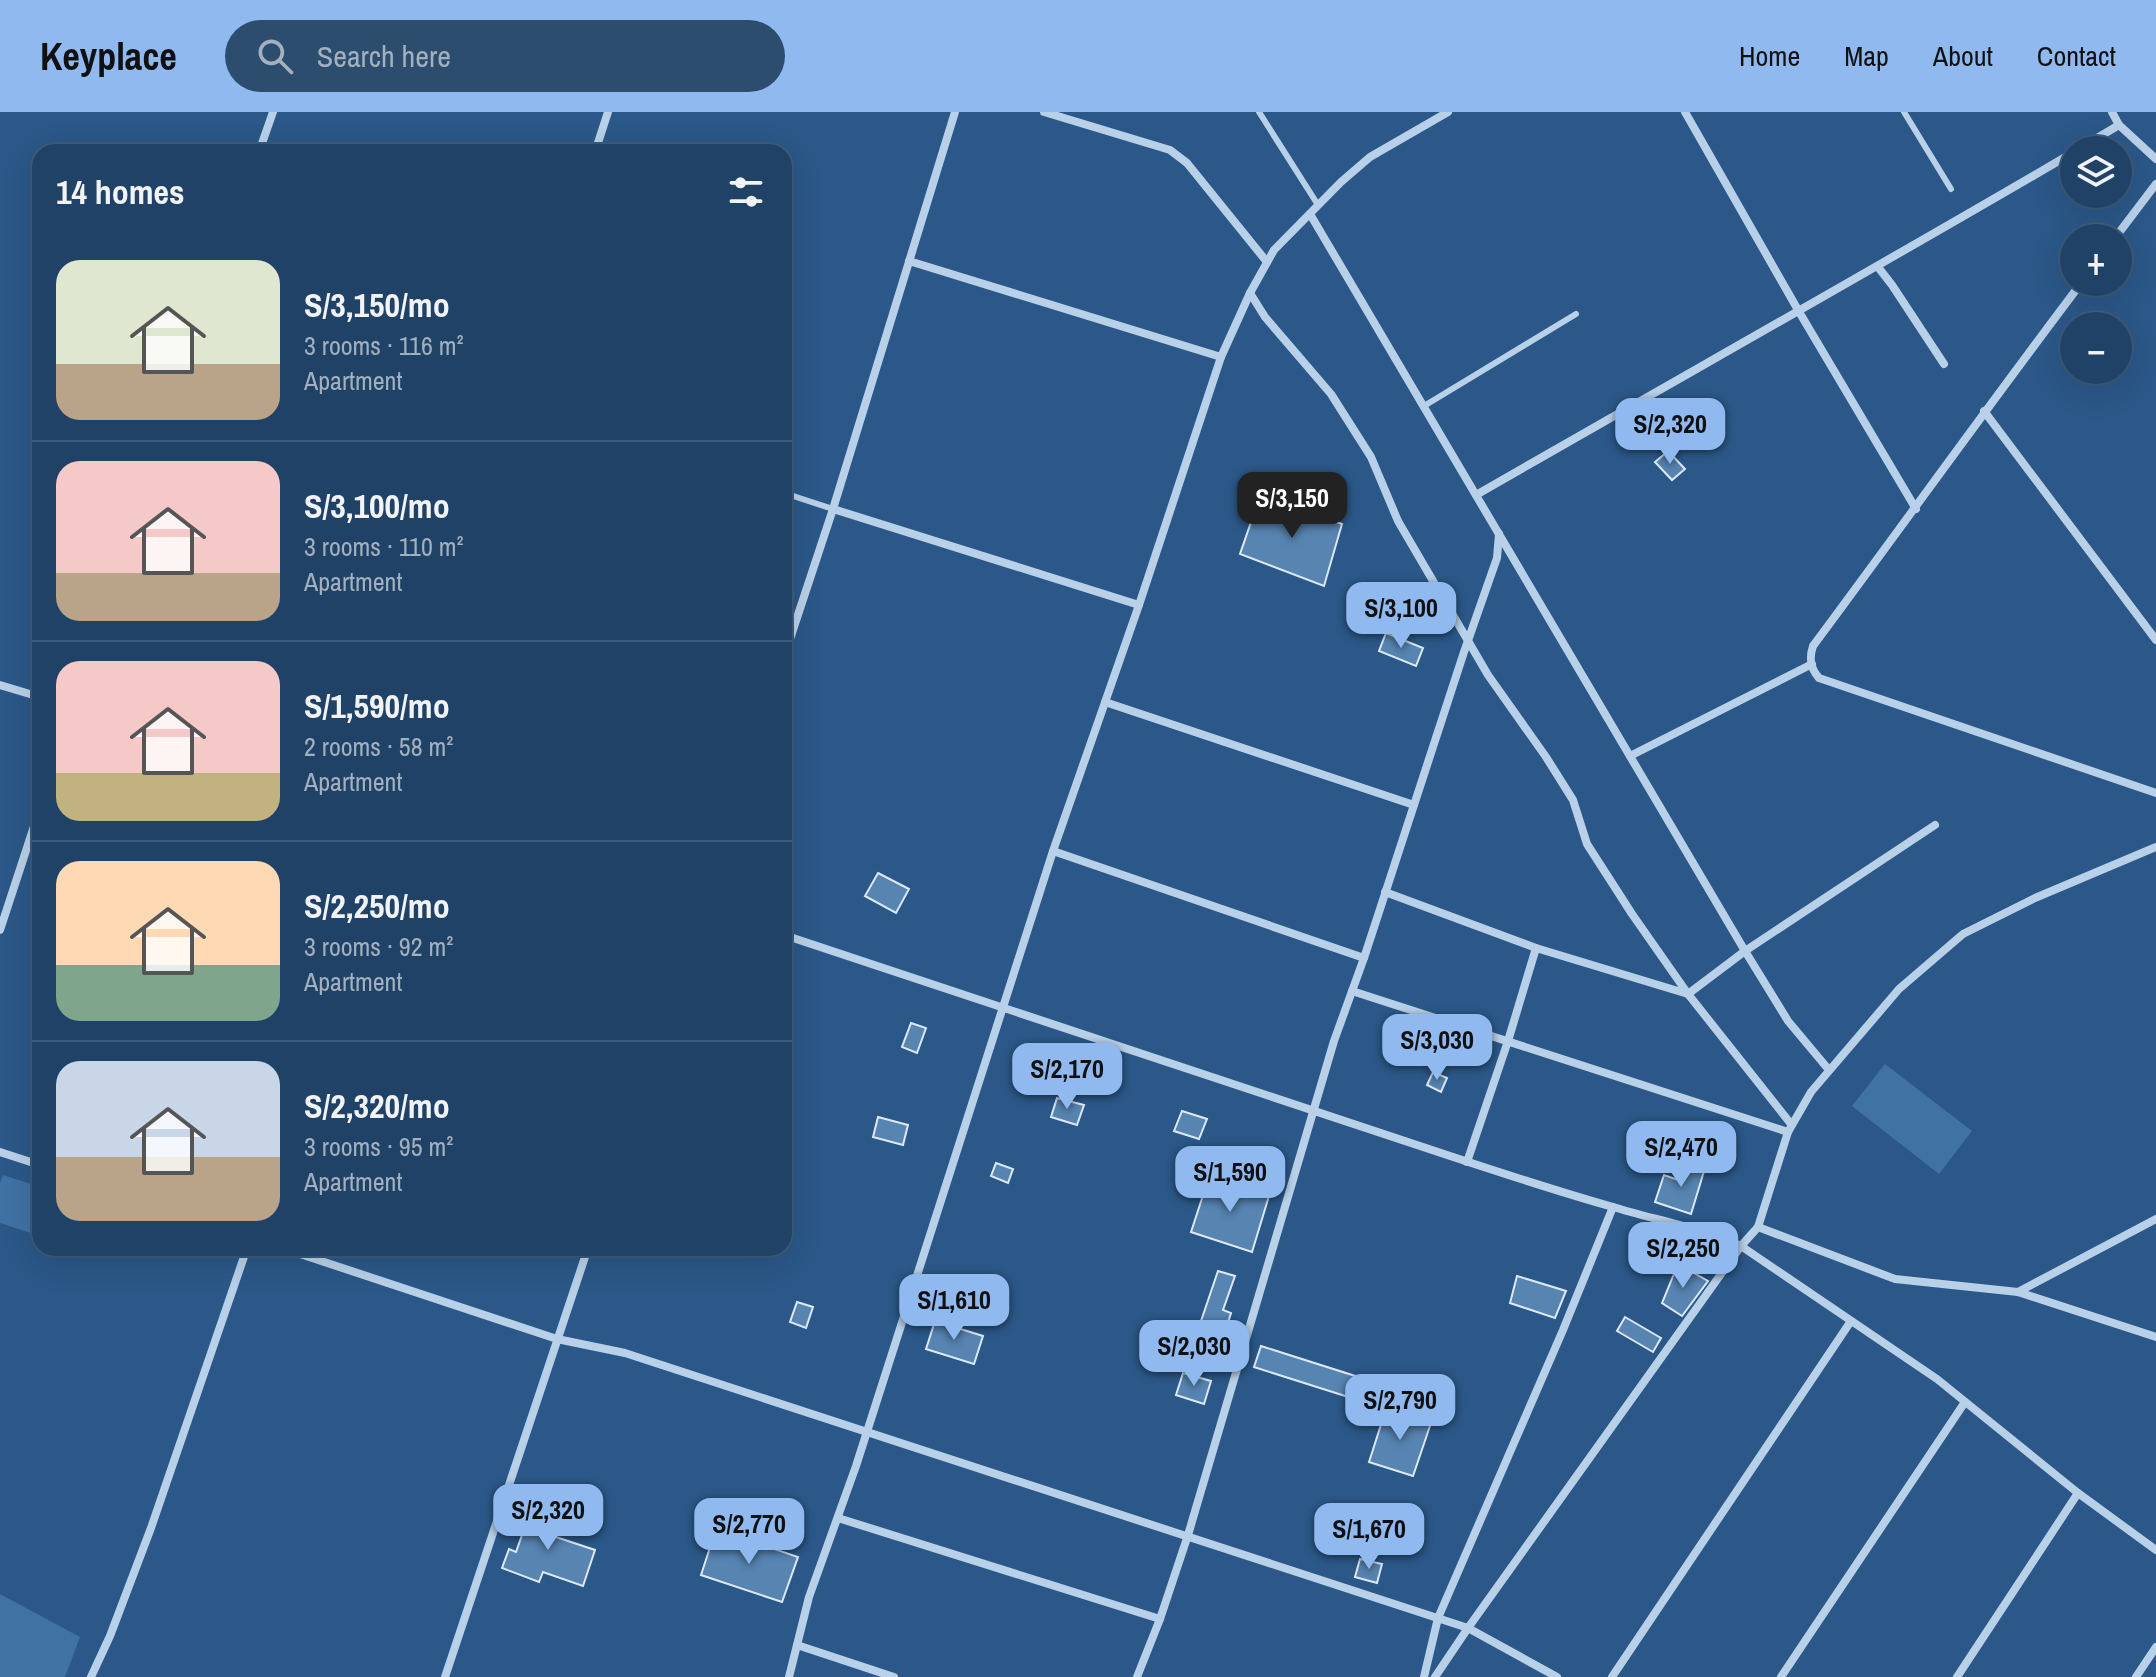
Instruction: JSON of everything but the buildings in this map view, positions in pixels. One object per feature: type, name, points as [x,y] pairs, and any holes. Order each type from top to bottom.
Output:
[{"type":"street","points":[[262,144],[273,112]]},
{"type":"street","points":[[598,144],[608,112]]},
{"type":"street","points":[[792,633],[955,112]]},
{"type":"street","points":[[1044,112],[1170,150],[1187,163],[1267,262]]},
{"type":"street","points":[[789,1677],[809,1597],[867,1431],[1053,851],[1221,357],[1250,293],[1274,250],[1370,157],[1448,112]]},
{"type":"street","points":[[1685,112],[1916,509]]},
{"type":"street","points":[[2112,112],[2119,125],[2156,159]]},
{"type":"street","points":[[2101,136],[2119,125]]},
{"type":"street","points":[[1476,495],[2060,160]]},
{"type":"street","points":[[2126,224],[2156,184]]},
{"type":"street","points":[[1310,214],[1745,951],[1788,1021],[1829,1070]]},
{"type":"street","points":[[909,261],[1221,357]]},
{"type":"street","points":[[1878,267],[1944,364]]},
{"type":"street","points":[[1250,293],[1271,325],[1331,394],[1371,457],[1398,521],[1488,675],[1573,800],[1587,844],[1632,914],[1688,994],[1790,1128]]},
{"type":"street","points":[[2071,296],[1813,646],[1810,656],[1819,678],[2156,793]]},
{"type":"street","points":[[1984,411],[2156,640]]},
{"type":"street","points":[[833,509],[1139,605]]},
{"type":"street","points":[[1137,1677],[1188,1535],[1334,1041],[1497,558],[1499,534]]},
{"type":"street","points":[[1630,756],[1812,664]]},
{"type":"street","points":[[0,685],[32,695]]},
{"type":"street","points":[[1105,702],[1414,805]]},
{"type":"street","points":[[1688,994],[1745,951],[1935,825]]},
{"type":"street","points":[[0,930],[32,832]]},
{"type":"street","points":[[1435,1677],[1741,1246],[1758,1227],[1790,1128],[1811,1092],[1899,989],[1963,934],[2035,898],[2156,847]]},
{"type":"street","points":[[1053,851],[1364,958]]},
{"type":"street","points":[[1385,892],[1536,948],[1688,994]]},
{"type":"street","points":[[792,938],[1467,1162],[1721,1237],[1741,1246],[1937,1379],[2078,1493],[2156,1550]]},
{"type":"street","points":[[1467,1162],[1536,948]]},
{"type":"street","points":[[1352,991],[1790,1128]]},
{"type":"street","points":[[0,1152],[32,1162]]},
{"type":"street","points":[[1424,1677],[1438,1618],[1613,1207]]},
{"type":"street","points":[[2018,1292],[2156,1219]]},
{"type":"street","points":[[1758,1227],[1895,1279],[2018,1292],[2156,1337]]},
{"type":"street","points":[[92,1676],[151,1528],[244,1256]]},
{"type":"street","points":[[306,1256],[557,1339],[625,1353],[1468,1628],[1557,1677]]},
{"type":"street","points":[[445,1677],[585,1256]]},
{"type":"street","points":[[1612,1677],[1851,1321]]},
{"type":"street","points":[[1781,1677],[1965,1402]]},
{"type":"street","points":[[1957,1677],[2078,1493]]},
{"type":"street","points":[[838,1518],[1160,1619]]},
{"type":"street","points":[[797,1645],[894,1677]]},
{"type":"street","points":[[2136,1677],[2156,1647]]},
{"type":"lane","points":[[1259,112],[1318,205]]},
{"type":"lane","points":[[1904,112],[1951,189]]},
{"type":"lane","points":[[1424,406],[1576,314]]},
{"type":"lane","points":[[792,496],[833,509]]},
{"type":"shaded area","points":[[1885,1064],[1972,1131],[1939,1174],[1852,1106]]},
{"type":"shaded area","points":[[3,1175],[32,1184],[32,1233],[0,1223],[0,1183]]},
{"type":"shaded area","points":[[0,1594],[80,1637],[65,1677],[0,1677]]}]
